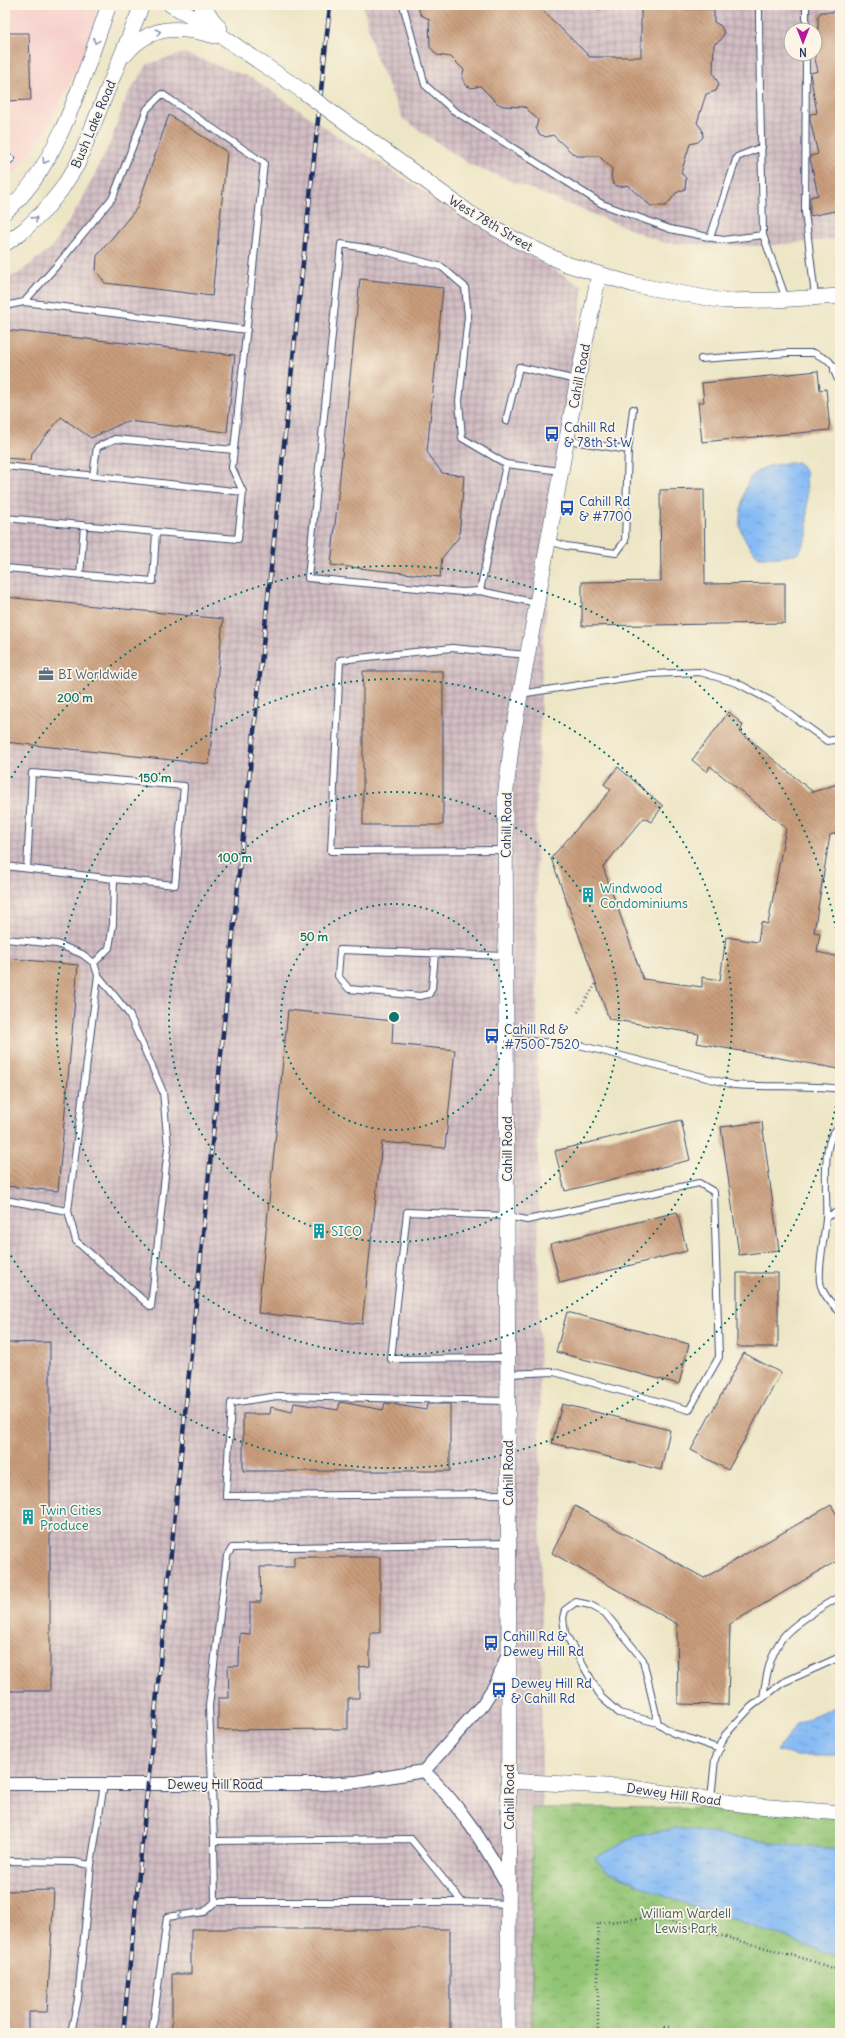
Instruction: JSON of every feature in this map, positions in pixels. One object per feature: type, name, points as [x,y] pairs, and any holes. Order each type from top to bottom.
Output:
[{"type":"street","name":"Bush Lake Road","points":[[5,212],[30,185],[62,132],[109,5]]},
{"type":"street","name":"Bush Lake Road","points":[[5,244],[24,230],[45,210],[61,190],[77,165],[142,5]]},
{"type":"street","name":"West 78th Street","points":[[171,5],[198,20],[304,92],[471,214],[540,252],[599,274],[636,285],[724,301],[840,296]]},
{"type":"street","points":[[201,5],[228,40]]},
{"type":"street","points":[[118,64],[134,43],[148,34],[157,32],[175,29],[196,31],[228,40]]},
{"type":"street","name":"Cahill Road","points":[[508,2033],[509,1543],[505,798],[512,740],[520,694],[562,471],[577,380],[599,274]]},
{"type":"street","points":[[820,296],[840,283]]},
{"type":"street","points":[[509,1651],[497,1682],[483,1704],[424,1771],[458,1807],[478,1833],[509,1889]]},
{"type":"street","name":"Dewey Hill Road","points":[[5,1784],[324,1784],[358,1782],[424,1771]]},
{"type":"street","name":"Dewey Hill Road","points":[[508,1781],[626,1787],[711,1799],[747,1806],[840,1813]]},
{"type":"lane","points":[[403,5],[425,86],[453,110],[602,204],[670,229],[710,238],[723,240],[763,236]]},
{"type":"lane","points":[[759,5],[759,113],[762,147],[763,236],[786,299]]},
{"type":"lane","points":[[806,5],[806,22]]},
{"type":"lane","points":[[806,62],[805,212],[820,296]]},
{"type":"lane","points":[[5,518],[238,539],[243,492],[232,468],[264,163],[162,94],[147,109],[113,197],[59,263],[24,302]]},
{"type":"lane","points":[[710,238],[738,157],[762,147]]},
{"type":"lane","points":[[5,164],[11,159]]},
{"type":"lane","points":[[537,603],[480,591],[462,592],[308,578],[341,244],[384,252],[442,267],[464,287],[468,316],[459,401],[462,438],[506,464],[562,471]]},
{"type":"lane","points":[[5,306],[24,302],[247,330]]},
{"type":"lane","points":[[701,359],[788,353],[814,353],[828,360],[838,374]]},
{"type":"lane","points":[[506,420],[519,367],[577,380]]},
{"type":"lane","points":[[549,540],[566,546],[616,553],[626,541],[628,450],[633,409]]},
{"type":"lane","points":[[93,476],[97,447],[115,439],[234,450]]},
{"type":"lane","points":[[567,440],[628,450]]},
{"type":"lane","points":[[480,591],[506,464]]},
{"type":"lane","points":[[5,466],[243,492]]},
{"type":"lane","points":[[80,574],[84,525]]},
{"type":"lane","points":[[5,568],[153,581],[156,532]]},
{"type":"lane","points":[[505,850],[331,851],[340,660],[452,648],[527,655]]},
{"type":"lane","points":[[520,694],[651,674],[700,672],[737,683],[773,702],[827,740],[840,739]]},
{"type":"lane","points":[[5,866],[175,885],[184,786],[32,773],[27,868]]},
{"type":"lane","points":[[94,963],[108,948],[113,924],[114,878]]},
{"type":"lane","points":[[5,939],[57,944],[82,954],[94,963],[98,975],[129,1014],[163,1092],[168,1147],[151,1307],[76,1241],[68,1211],[98,975]]},
{"type":"lane","points":[[435,954],[432,988],[428,994],[420,996],[349,989],[338,976],[340,950],[506,956]]},
{"type":"lane","points":[[506,1039],[579,1044],[734,1085],[756,1087],[820,1086],[840,1089]]},
{"type":"lane","points":[[840,1127],[836,1129],[829,1143],[825,1179],[826,1217],[820,1282],[828,1299],[840,1312]]},
{"type":"lane","points":[[508,1358],[391,1358],[407,1212],[507,1216],[527,1220],[699,1183],[714,1192],[719,1357],[689,1410],[554,1372],[508,1374]]},
{"type":"lane","points":[[5,1200],[68,1211]]},
{"type":"lane","points":[[826,1217],[840,1211]]},
{"type":"lane","points":[[508,1401],[278,1396],[230,1403],[226,1496],[508,1494]]},
{"type":"lane","points":[[215,1902],[213,1784],[209,1706],[227,1556],[232,1548],[509,1543]]},
{"type":"lane","points":[[763,1698],[768,1667],[781,1639],[814,1612],[840,1596]]},
{"type":"lane","points":[[658,1723],[643,1660],[629,1642],[605,1613],[590,1605],[576,1602],[565,1610],[563,1618],[565,1633],[601,1697],[619,1713],[658,1723],[673,1733],[720,1749]]},
{"type":"lane","points":[[711,1799],[715,1759],[725,1735],[751,1707],[782,1683],[840,1657]]},
{"type":"lane","points":[[71,2033],[78,1999],[90,1865],[104,1784]]},
{"type":"lane","points":[[214,1841],[411,1839],[462,1902]]},
{"type":"lane","points":[[5,1861],[74,1862],[90,1865]]},
{"type":"lane","points":[[152,2033],[167,1917],[204,1912],[215,1902],[462,1902],[509,1904]]},
{"type":"path","points":[[578,1012],[596,984]]},
{"type":"path","points":[[598,2033],[598,1923],[645,1918],[672,1922],[809,1960],[840,1972]]},
{"type":"path","points":[[664,2027],[670,2027],[669,2033]]},
{"type":"shaded area","points":[[5,5],[101,5],[97,27],[46,131],[17,171],[5,183]]},
{"type":"shaded area","points":[[363,5],[840,5],[840,239],[758,246],[664,243],[469,164],[403,119],[375,56]]},
{"type":"shaded area","points":[[184,53],[252,78],[339,137],[452,209],[583,287],[568,399],[543,645],[536,813],[542,1807],[538,2033],[5,2033],[5,278],[18,274],[51,248],[82,200],[110,143],[127,95],[148,64]]},
{"type":"green space","name":"William Wardell Lewis Park","points":[[840,1807],[840,2033],[532,2033],[532,1808]]},
{"type":"water","points":[[798,462],[806,472],[807,536],[799,553],[781,557],[759,557],[747,543],[740,526],[740,515],[744,492],[749,480],[761,469],[774,465]]},
{"type":"water","points":[[840,1705],[840,1756],[797,1756],[777,1751],[797,1724]]},
{"type":"water","points":[[676,1828],[785,1845],[840,1849],[840,1955],[832,1954],[667,1897],[605,1870],[595,1858],[633,1837]]},
{"type":"building","points":[[417,5],[530,5],[530,8],[541,9],[590,57],[641,57],[641,9],[714,9],[714,22],[721,26],[724,33],[721,40],[714,44],[713,73],[719,84],[716,91],[706,94],[697,123],[702,129],[703,137],[698,142],[690,144],[681,173],[686,178],[685,189],[676,193],[666,206],[651,206],[627,185],[620,187],[613,184],[611,177],[612,169],[599,156],[577,156],[553,135],[546,137],[539,134],[536,128],[538,120],[525,107],[503,106],[497,103],[480,86],[472,88],[465,85],[462,77],[464,70],[451,57],[437,55],[430,47],[429,19],[421,15]]},
{"type":"building","points":[[821,12],[840,12],[840,210],[810,216],[810,197],[818,195],[810,158],[810,156],[818,154],[810,120],[810,114],[817,113],[810,73],[818,71],[816,62],[823,62],[823,22],[818,22],[818,16]]},
{"type":"building","points":[[5,33],[29,33],[31,100],[5,101]]},
{"type":"building","points":[[169,115],[227,152],[212,296],[105,283],[96,271],[97,256],[137,208]]},
{"type":"building","points":[[360,279],[443,288],[427,452],[442,473],[464,476],[459,537],[442,558],[440,577],[331,565]]},
{"type":"building","points":[[5,330],[235,355],[227,432],[127,421],[91,438],[61,417],[32,453],[31,460],[5,458]]},
{"type":"building","points":[[818,371],[820,390],[826,389],[830,430],[702,442],[698,402],[704,402],[702,383]]},
{"type":"building","points":[[704,489],[705,584],[785,583],[785,623],[582,626],[582,582],[661,581],[660,490]]},
{"type":"building","points":[[5,597],[223,619],[209,764],[5,742]]},
{"type":"building","points":[[363,671],[443,671],[443,825],[363,825]]},
{"type":"building","name":"Windwood Condominiums","points":[[729,712],[743,725],[740,732],[813,792],[840,783],[840,832],[830,835],[814,932],[820,933],[817,952],[840,957],[839,1069],[697,1043],[699,1034],[609,1019],[551,858],[611,790],[604,784],[618,767],[663,806],[651,822],[644,818],[603,867],[643,979],[702,987],[702,977],[720,980],[726,937],[758,942],[761,922],[768,924],[786,828],[710,766],[707,772],[692,760]]},
{"type":"building","points":[[5,958],[78,965],[58,1191],[5,1186]]},
{"type":"building","name":"SICO","points":[[288,1010],[393,1021],[392,1044],[455,1050],[445,1148],[382,1142],[362,1324],[258,1313]]},
{"type":"building","points":[[681,1120],[690,1160],[565,1191],[555,1151]]},
{"type":"building","points":[[762,1122],[779,1250],[739,1255],[721,1127]]},
{"type":"building","points":[[677,1212],[687,1251],[560,1283],[550,1244]]},
{"type":"building","points":[[737,1273],[778,1273],[778,1347],[737,1347]]},
{"type":"building","points":[[567,1312],[689,1344],[679,1384],[556,1352]]},
{"type":"building","name":"Twin Cities Produce","points":[[50,1342],[50,1691],[5,1691],[5,1343]]},
{"type":"building","points":[[744,1353],[781,1373],[728,1470],[691,1450]]},
{"type":"building","points":[[340,1402],[383,1410],[385,1403],[426,1410],[427,1404],[450,1404],[450,1471],[243,1471],[243,1414],[270,1414],[271,1407],[292,1412],[294,1403],[338,1410]]},
{"type":"building","points":[[562,1404],[670,1430],[661,1470],[552,1443]]},
{"type":"building","points":[[831,1505],[840,1520],[840,1559],[730,1624],[728,1705],[678,1704],[677,1624],[552,1553],[575,1506],[704,1578]]},
{"type":"building","points":[[294,1557],[380,1557],[380,1633],[370,1633],[370,1666],[359,1667],[359,1698],[348,1698],[348,1729],[218,1730],[218,1698],[229,1698],[228,1666],[239,1666],[240,1633],[250,1634],[250,1602],[261,1602],[260,1567],[294,1567]]},
{"type":"building","points":[[54,1890],[47,2012],[29,2012],[29,2033],[5,2033],[5,1891]]},
{"type":"building","points":[[191,1929],[450,1929],[450,2033],[172,2033],[172,1974],[191,1974]]},
{"type":"railway","points":[[123,2033],[239,874],[330,5]]},
{"type":"place","name":"Cahill Rd & 78th St W","points":[[552,434]]},
{"type":"place","name":"Cahill Rd & #7700","points":[[567,508]]},
{"type":"place","name":"BI Worldwide","points":[[46,674]]},
{"type":"place","name":"Windwood Condominiums","points":[[588,895]]},
{"type":"place","name":"Cahill Rd & #7500-7520","points":[[492,1036]]},
{"type":"place","name":"SICO","points":[[319,1231]]},
{"type":"place","name":"Twin Cities Produce","points":[[28,1517]]},
{"type":"place","name":"Cahill Rd & Dewey Hill Rd","points":[[491,1643]]},
{"type":"place","name":"Dewey Hill Rd & Cahill Rd","points":[[499,1690]]}]
